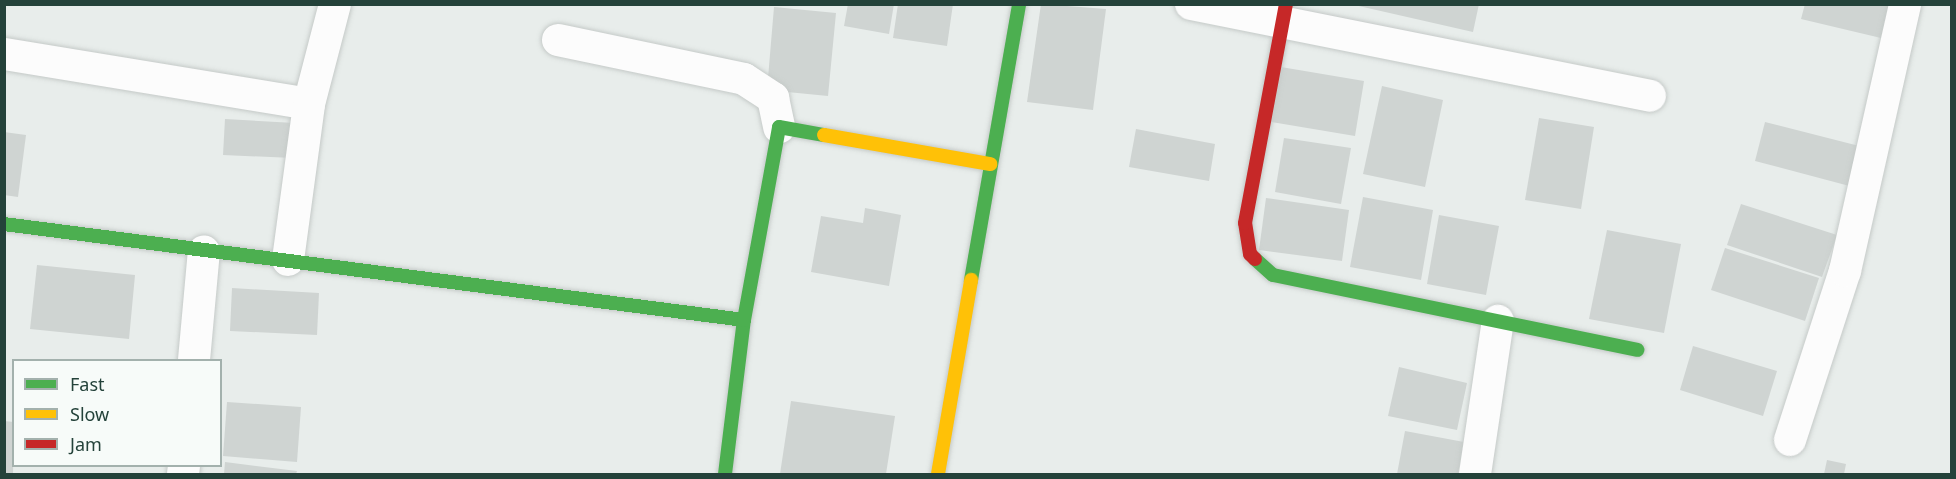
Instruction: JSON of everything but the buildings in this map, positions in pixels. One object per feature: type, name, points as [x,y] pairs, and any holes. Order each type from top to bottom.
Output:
[{"type":"street","points":[[288,260],[309,104],[335,4]]},
{"type":"street","points":[[938,474],[1019,4]]},
{"type":"street","points":[[1191,4],[1284,15],[1650,96]]},
{"type":"street","points":[[1790,440],[1845,272],[1905,4]]},
{"type":"street","points":[[1284,15],[1245,223],[1250,254],[1274,275],[1637,350]]},
{"type":"street","points":[[558,40],[744,79],[773,98],[779,127],[744,320],[725,474]]},
{"type":"street","points":[[4,54],[309,104]]},
{"type":"street","points":[[779,127],[992,164]]},
{"type":"street","points":[[4,224],[744,320]]},
{"type":"street","points":[[194,359],[204,251]]},
{"type":"street","points":[[1475,474],[1498,321]]},
{"type":"traffic: fast","points":[[971,280],[1019,4]]},
{"type":"traffic: fast","points":[[725,474],[744,320],[779,127],[824,135]]},
{"type":"traffic: fast","points":[[4,224],[744,320]]},
{"type":"traffic: fast","points":[[1255,259],[1273,275],[1637,350]]},
{"type":"traffic: slow","points":[[824,135],[991,164]]},
{"type":"traffic: slow","points":[[938,474],[971,280]]},
{"type":"traffic: jam","points":[[1255,259],[1250,254],[1245,223],[1286,4]]}]
